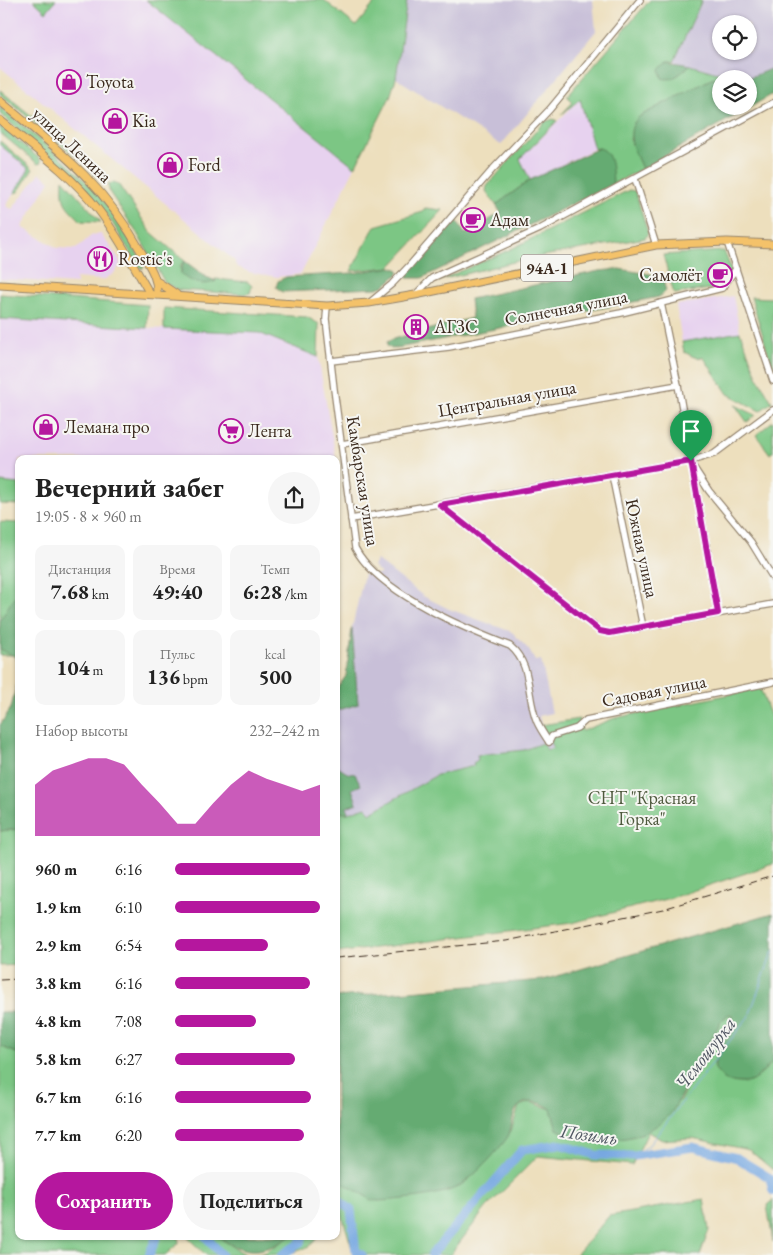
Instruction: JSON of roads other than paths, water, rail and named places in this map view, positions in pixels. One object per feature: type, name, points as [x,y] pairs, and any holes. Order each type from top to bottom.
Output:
[{"type":"main road","name":"улица Ленина","points":[[0,101],[67,156],[98,187],[124,222],[158,282]]},
{"type":"main road","name":"улица Ленина","points":[[0,120],[65,174],[96,207],[154,294]]},
{"type":"main road","name":"94А-1","points":[[369,303],[656,245],[727,242],[773,244]]},
{"type":"main road","points":[[154,294],[158,282],[170,292],[180,296]]},
{"type":"main road","points":[[0,285],[327,306],[369,303]]},
{"type":"street","points":[[369,303],[392,284],[410,265],[493,168],[550,109],[640,0]]},
{"type":"street","points":[[415,295],[432,278],[540,229],[773,103]]},
{"type":"street","points":[[635,179],[656,245]]},
{"type":"street","points":[[727,242],[773,381]]},
{"type":"street","name":"Солнечная улица","points":[[331,361],[449,347],[660,303],[722,288],[736,269]]},
{"type":"street","points":[[660,303],[678,385],[718,613]]},
{"type":"street","name":"Камбарская улица","points":[[327,306],[326,319],[355,548],[369,569],[442,618],[510,646],[519,653],[524,662],[537,722],[549,742]]},
{"type":"street","name":"Центральная улица","points":[[342,444],[678,385]]},
{"type":"street","points":[[351,519],[691,461],[714,454],[773,410]]},
{"type":"street","points":[[691,461],[699,478],[751,542],[773,578]]},
{"type":"street","name":"Южная улица","points":[[612,475],[643,627]]},
{"type":"street","points":[[440,505],[600,631],[610,633],[773,604]]},
{"type":"street","name":"Садовая улица","points":[[549,742],[552,736],[577,728],[586,720],[773,682]]},
{"type":"waterway","name":"Чемошурка","points":[[634,1156],[649,1145],[749,1016],[773,951]]},
{"type":"waterway","name":"Позимь","points":[[431,1255],[522,1150],[559,1144],[595,1155],[634,1156],[693,1147],[737,1158],[770,1178],[773,1191]]},
{"type":"waterway","name":"Позимь","points":[[340,1201],[351,1210],[356,1252],[362,1255]]},
{"type":"waterway","name":"Позимь","points":[[149,1255],[155,1240]]},
{"type":"waterway","name":"Позимь","points":[[209,1240],[222,1255]]},
{"type":"waterway","name":"Позимь","points":[[282,1255],[300,1243],[301,1240]]},
{"type":"railway","points":[[340,958],[506,941],[663,909],[773,876]]},
{"type":"railway","points":[[0,980],[15,979]]},
{"type":"place","name":"Toyota","points":[[69,82]]},
{"type":"place","name":"Kia","points":[[115,121]]},
{"type":"place","name":"Ford","points":[[170,165]]},
{"type":"place","name":"Адам","points":[[473,220]]},
{"type":"place","name":"Rostic's","points":[[100,259]]},
{"type":"place","name":"Самолёт","points":[[720,275]]},
{"type":"place","name":"АГЗС","points":[[416,327]]},
{"type":"place","name":"Лемана про","points":[[46,427]]},
{"type":"place","name":"Лента","points":[[231,431]]},
{"type":"park label","name":"СНТ \"Красная Горка\"","points":[[642,808]]}]
